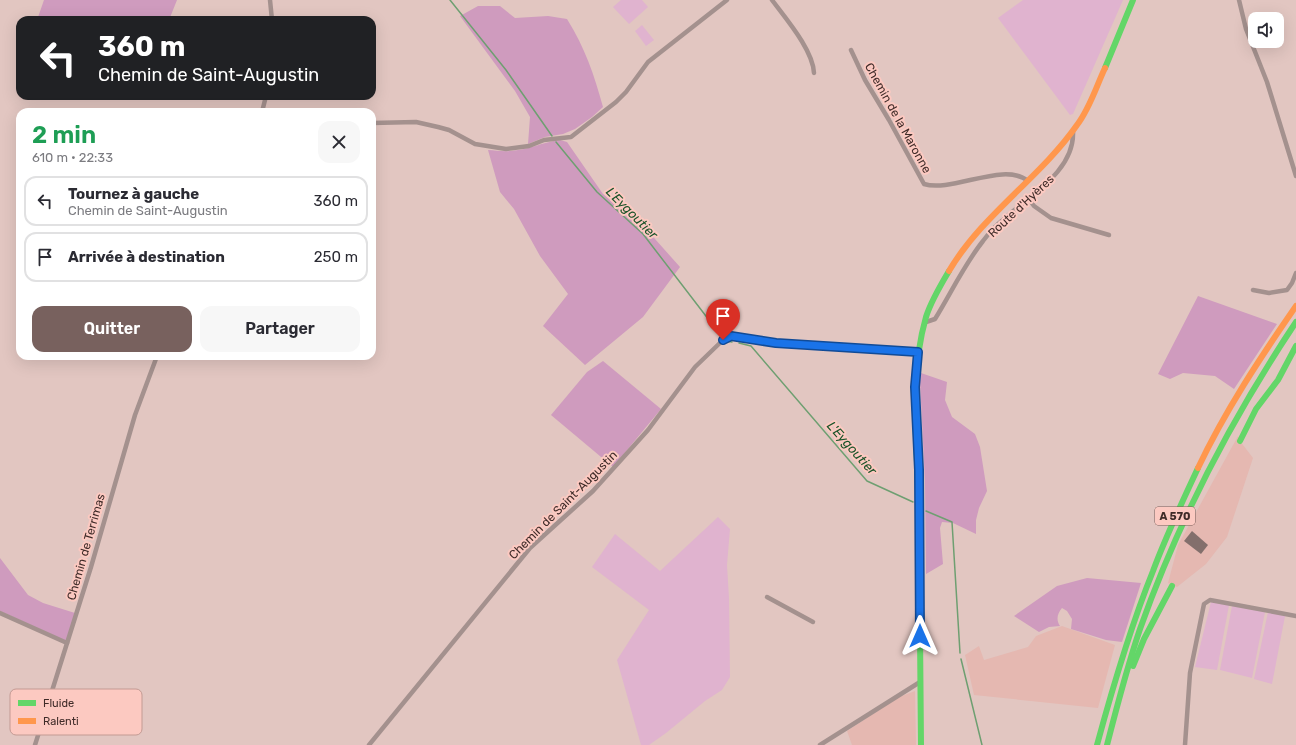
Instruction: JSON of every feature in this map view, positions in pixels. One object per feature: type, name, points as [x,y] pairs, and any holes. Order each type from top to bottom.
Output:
[{"type":"main road","name":"Route d'Hyères","points":[[921,745],[919,470],[915,387],[918,352],[926,322],[937,293],[954,265],[993,217],[1073,131],[1095,92],[1133,0]]},
{"type":"main road","name":"A 570","points":[[1098,745],[1111,691],[1132,627],[1155,562],[1175,514],[1200,463],[1240,390],[1296,306]]},
{"type":"main road","name":"A 570","points":[[1107,745],[1140,629],[1184,516],[1247,396],[1296,322]]},
{"type":"main road","points":[[1240,441],[1256,409],[1278,380],[1296,346]]},
{"type":"main road","points":[[1111,731],[1144,639],[1172,586]]},
{"type":"street","points":[[270,0],[272,16]]},
{"type":"street","points":[[376,123],[416,122],[438,126],[449,130],[475,144],[506,150],[529,146],[544,140],[571,137],[616,102],[626,92],[648,62],[727,0]]},
{"type":"street","points":[[772,0],[810,55],[814,66],[814,73]]},
{"type":"street","points":[[1239,0],[1246,29],[1267,82],[1296,176]]},
{"type":"street","name":"Chemin de la Maronne","points":[[851,50],[865,80],[924,184],[938,186],[1003,174],[1024,178],[1028,181]]},
{"type":"street","name":"Route d'Hyères","points":[[926,322],[935,319],[964,268],[983,242],[1003,219],[1049,181],[1059,169],[1074,142],[1073,131]]},
{"type":"street","points":[[1028,198],[1034,206],[1051,218],[1109,236]]},
{"type":"street","points":[[1253,290],[1269,293],[1287,290],[1296,274]]},
{"type":"street","name":"Chemin de Saint-Augustin","points":[[369,745],[423,682],[530,548],[571,513],[605,478],[648,430],[695,367],[723,340],[731,336],[776,343],[918,352]]},
{"type":"street","name":"Chemin de Terrimas","points":[[53,689],[91,567],[135,415],[156,360]]},
{"type":"street","points":[[767,597],[813,622]]},
{"type":"street","points":[[1185,745],[1190,673],[1204,604],[1210,600],[1296,616]]},
{"type":"street","points":[[0,613],[67,643]]},
{"type":"street","points":[[820,745],[920,682]]},
{"type":"street","name":"Chemin de Terrimas","points":[[35,745],[38,735]]},
{"type":"shaded area","points":[[44,0],[177,0],[171,16],[38,16]]},
{"type":"shaded area","points":[[621,0],[642,0],[648,7],[629,24],[613,7]]},
{"type":"shaded area","points":[[1023,0],[1123,0],[1073,114],[1070,115],[998,18]]},
{"type":"shaded area","points":[[478,6],[500,6],[515,18],[548,16],[567,19],[579,40],[588,62],[603,107],[575,129],[563,134],[545,137],[528,144],[530,117],[515,91],[460,16]]},
{"type":"shaded area","points":[[642,25],[654,40],[646,46],[635,31]]},
{"type":"shaded area","points":[[560,140],[567,142],[603,194],[647,230],[680,267],[643,317],[585,365],[543,326],[568,294],[540,256],[514,209],[500,192],[488,150],[517,150]]},
{"type":"shaded area","points":[[1198,296],[1277,324],[1234,389],[1215,376],[1183,373],[1170,379],[1158,374]]},
{"type":"shaded area","points":[[603,361],[661,409],[613,467],[551,415],[587,372]]},
{"type":"shaded area","points":[[921,373],[947,382],[945,400],[952,417],[975,434],[980,447],[987,491],[979,508],[976,520],[976,534],[953,523],[942,522],[940,528],[943,564],[926,574],[925,482],[920,382]]},
{"type":"shaded area","points":[[1238,436],[1253,458],[1227,537],[1206,564],[1177,587],[1168,583],[1178,545]]},
{"type":"shaded area","points":[[718,517],[730,529],[727,565],[730,677],[722,690],[705,701],[666,733],[649,745],[641,745],[617,660],[649,610],[592,567],[615,534],[660,571]]},
{"type":"shaded area","points":[[0,558],[28,595],[43,603],[75,613],[66,641],[0,611]]},
{"type":"shaded area","points":[[1087,578],[1141,583],[1122,642],[1106,640],[1071,629],[1072,619],[1067,611],[1062,608],[1058,617],[1060,626],[1049,627],[1039,632],[1014,616],[1057,586]]},
{"type":"shaded area","points":[[1211,602],[1229,605],[1217,670],[1195,667]]},
{"type":"shaded area","points":[[1232,606],[1265,612],[1252,678],[1220,670]]},
{"type":"shaded area","points":[[1268,612],[1285,616],[1272,684],[1254,679]]},
{"type":"shaded area","points":[[1062,626],[1115,645],[1098,708],[974,695],[965,655],[979,646],[984,660],[1028,647],[1036,636]]},
{"type":"shaded area","points":[[915,691],[916,745],[852,745],[847,731],[899,697]]},
{"type":"building","points":[[1192,531],[1208,545],[1201,554],[1184,541]]},
{"type":"waterway","name":"L'Eygoutier","points":[[450,0],[506,70],[552,136]]},
{"type":"waterway","name":"L'Eygoutier","points":[[556,142],[597,192],[643,234],[722,337]]},
{"type":"waterway","name":"L'Eygoutier","points":[[726,341],[732,342]]},
{"type":"waterway","name":"L'Eygoutier","points":[[739,343],[751,346],[867,481],[913,502]]},
{"type":"waterway","name":"L'Eygoutier","points":[[926,511],[952,522],[960,653]]},
{"type":"waterway","name":"L'Eygoutier","points":[[961,659],[982,745]]},
{"type":"traffic: fast","points":[[1105,68],[1133,0]]},
{"type":"traffic: fast","points":[[921,745],[919,496],[915,393],[920,342],[926,317],[933,299],[949,271]]},
{"type":"traffic: fast","points":[[1107,745],[1135,643],[1155,588],[1172,548],[1229,432],[1250,395],[1296,322]]},
{"type":"traffic: fast","points":[[1240,441],[1256,409],[1278,380],[1296,346]]},
{"type":"traffic: fast","points":[[1097,745],[1129,636],[1145,592],[1163,545],[1198,468]]},
{"type":"traffic: fast","points":[[1133,666],[1144,639],[1172,586]]},
{"type":"traffic: slow","points":[[949,271],[962,251],[978,232],[1046,162],[1077,125],[1089,105],[1105,68]]},
{"type":"traffic: slow","points":[[1198,468],[1208,447],[1244,385],[1296,306]]},
{"type":"route","points":[[723,340],[731,336],[776,343],[918,352],[915,387],[919,470],[920,636]]}]
